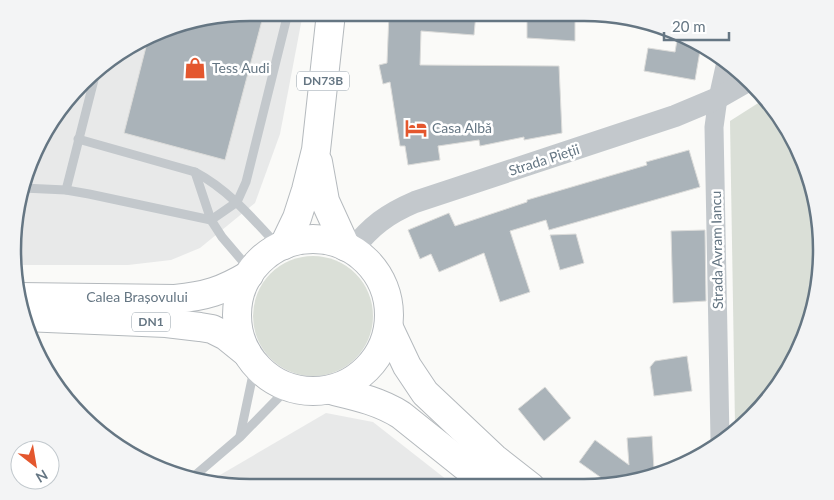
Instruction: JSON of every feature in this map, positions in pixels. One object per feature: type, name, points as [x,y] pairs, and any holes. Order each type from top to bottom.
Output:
[{"type":"main road","name":"DN73B","points":[[282,246],[297,218],[316,150],[330,21]]},
{"type":"main road","name":"DN73B","points":[[316,150],[321,187],[325,201],[349,248]]},
{"type":"main road","name":"DN1","points":[[322,240],[349,248],[363,258],[380,278],[388,302],[389,328],[385,342],[369,368],[358,378],[344,385],[316,392],[288,388],[265,374],[251,359],[239,334],[237,314],[240,294],[250,273],[269,253],[282,246],[296,241],[322,240]]},
{"type":"main road","name":"Calea Brașovului","points":[[26,297],[175,300],[200,297],[219,291],[250,273]]},
{"type":"main road","name":"Calea Brașovului","points":[[31,317],[156,322],[212,329],[226,336],[251,359]]},
{"type":"main road","name":"DN1","points":[[389,328],[407,366],[425,392],[494,458],[521,479]]},
{"type":"main road","name":"DN1","points":[[330,390],[378,402],[390,408],[481,479]]},
{"type":"street","name":"Strada Avram Iancu","points":[[720,433],[714,127],[724,70]]},
{"type":"street","name":"Strada Pieții","points":[[349,248],[384,218],[415,202],[625,134],[718,98],[742,84]]},
{"type":"lane","points":[[30,188],[66,190],[211,220],[237,202],[246,182],[286,21]]},
{"type":"lane","points":[[66,190],[93,84]]},
{"type":"lane","points":[[78,139],[195,172],[210,179],[237,202],[282,246]]},
{"type":"lane","points":[[195,172],[211,220],[250,273]]},
{"type":"lane","points":[[240,437],[251,359]]},
{"type":"lane","points":[[198,473],[240,437],[288,388]]},
{"type":"shaded area","points":[[301,21],[280,134],[255,203],[200,248],[171,260],[128,265],[22,265],[23,220],[33,176],[45,149],[60,123],[78,99],[99,78],[136,52],[176,33],[220,23]]},
{"type":"shaded area","points":[[759,103],[774,123],[789,149],[801,176],[811,220],[813,250],[808,295],[801,324],[795,338],[774,377],[756,401],[735,422],[730,121]]},
{"type":"shaded area","points":[[313,256],[336,260],[356,273],[369,293],[373,316],[369,339],[356,359],[336,372],[313,376],[290,372],[270,359],[257,339],[253,316],[257,293],[270,273],[290,260]]},
{"type":"shaded area","points":[[326,413],[373,422],[446,479],[250,479],[217,476]]},
{"type":"building","name":"Tess Audi","points":[[262,21],[225,160],[124,133],[146,47],[176,33],[191,29],[220,23]]},
{"type":"building","points":[[389,21],[475,21],[474,35],[421,31],[420,65],[559,66],[562,133],[524,140],[524,137],[480,146],[479,140],[438,146],[440,160],[408,165],[405,146],[400,146],[390,82],[383,84],[379,65],[387,63]]},
{"type":"building","points":[[527,21],[575,21],[575,41],[527,38]]},
{"type":"building","points":[[677,41],[700,53],[695,80],[644,71],[648,48],[675,52]]},
{"type":"building","points":[[689,150],[700,187],[549,230],[546,220],[510,231],[530,292],[500,302],[484,253],[439,272],[431,254],[420,259],[408,230],[449,213],[455,226],[527,202],[527,200],[647,165],[646,162]]},
{"type":"building","points":[[705,230],[706,301],[673,303],[671,231]]},
{"type":"building","points":[[576,234],[584,263],[560,270],[550,235]]},
{"type":"building","points":[[687,356],[692,391],[654,396],[650,367],[655,361]]},
{"type":"building","points":[[545,387],[571,418],[544,441],[518,409]]},
{"type":"building","points":[[652,436],[654,468],[601,478],[579,462],[595,440],[629,465],[627,438]]},
{"type":"place","name":"Tess Audi","points":[[195,68]]},
{"type":"place","name":"Casa Albă","points":[[416,128]]}]
